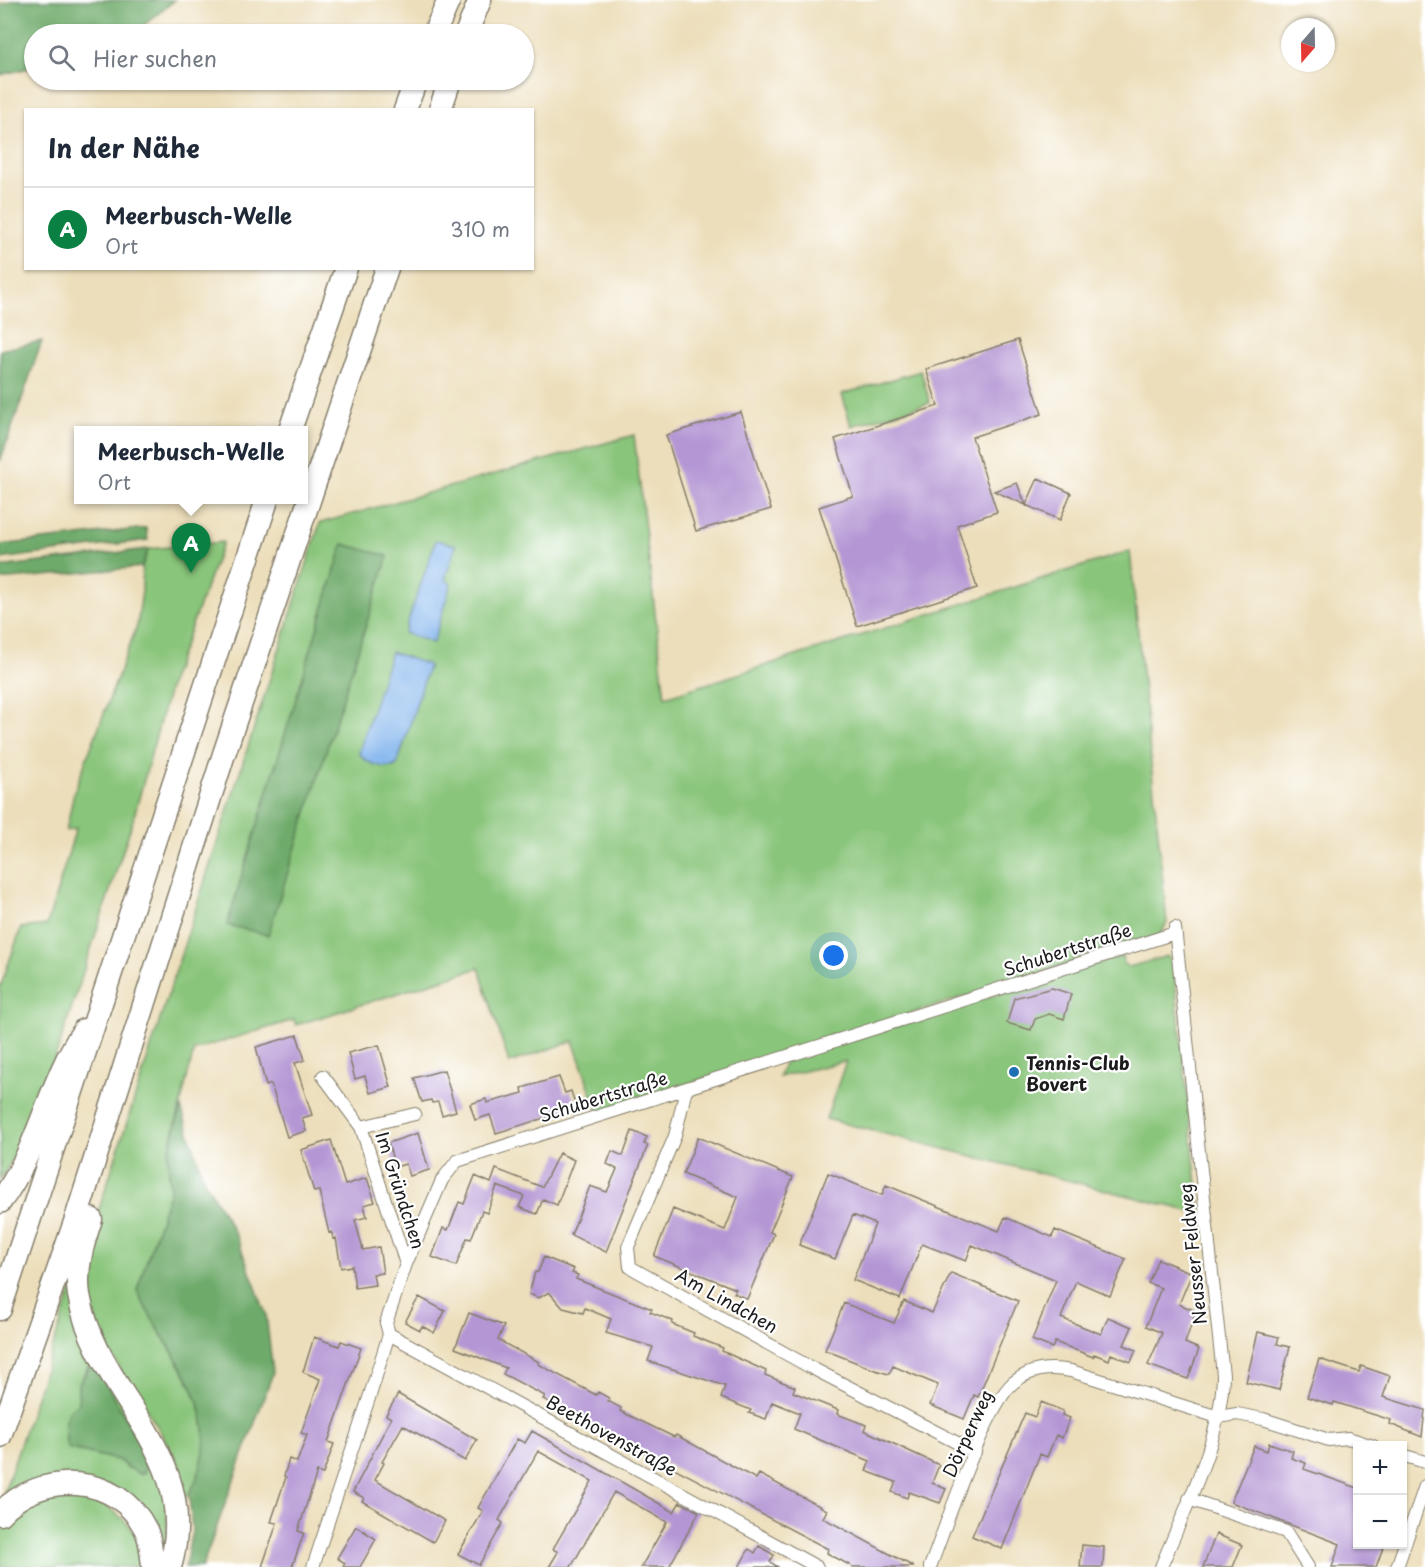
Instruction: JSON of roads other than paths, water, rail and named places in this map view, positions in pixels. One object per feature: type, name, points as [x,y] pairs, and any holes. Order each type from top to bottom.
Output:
[{"type":"highway","points":[[438,24],[449,0]]},
{"type":"highway","points":[[470,24],[480,0]]},
{"type":"highway","points":[[406,108],[412,90]]},
{"type":"highway","points":[[441,108],[447,90]]},
{"type":"highway","points":[[291,426],[344,270]]},
{"type":"highway","points":[[308,504],[386,270]]},
{"type":"highway","points":[[0,1309],[266,504]]},
{"type":"highway","points":[[0,1436],[74,1225],[223,757],[308,504]]},
{"type":"highway","points":[[0,1202],[36,1139],[66,1056],[101,1003]]},
{"type":"highway","points":[[123,1073],[123,1112],[83,1242],[79,1267],[79,1293],[88,1332],[157,1446],[177,1508],[170,1567]]},
{"type":"highway","points":[[0,1514],[11,1502],[35,1487],[61,1482],[86,1484],[110,1493],[132,1510],[146,1530],[153,1567]]},
{"type":"street","name":"Schubertstraße","points":[[313,1567],[389,1334],[386,1323],[406,1264],[442,1180],[457,1161],[1175,931]]},
{"type":"street","name":"Neusser Feldweg","points":[[1161,1567],[1189,1499],[1218,1417],[1223,1375],[1175,931]]},
{"type":"street","name":"Im Gründchen","points":[[323,1076],[362,1127],[406,1264]]},
{"type":"street","name":"Am Lindchen","points":[[686,1089],[675,1136],[628,1247],[630,1267],[808,1366],[975,1452]]},
{"type":"street","name":"Im Gründchen","points":[[362,1127],[415,1114]]},
{"type":"street","name":"Beethovenstraße","points":[[389,1334],[817,1567]]},
{"type":"street","name":"Dörperweg","points":[[930,1567],[991,1414],[1013,1383],[1031,1372],[1051,1367],[1071,1371],[1218,1417],[1237,1414],[1263,1419],[1329,1440],[1348,1438],[1357,1441]]},
{"type":"street","points":[[1407,1457],[1425,1462]]},
{"type":"street","points":[[1397,1567],[1425,1486]]},
{"type":"street","points":[[1189,1499],[1286,1532],[1308,1567]]},
{"type":"water","points":[[436,540],[456,545],[445,579],[451,584],[433,643],[404,633]]},
{"type":"water","points":[[391,652],[429,665],[397,765],[387,767],[370,763],[359,752]]},
{"type":"place","name":"Meerbusch-Welle","points":[[191,573]]},
{"type":"place","name":"Tennis-Club Bovert","points":[[1014,1072]]}]
